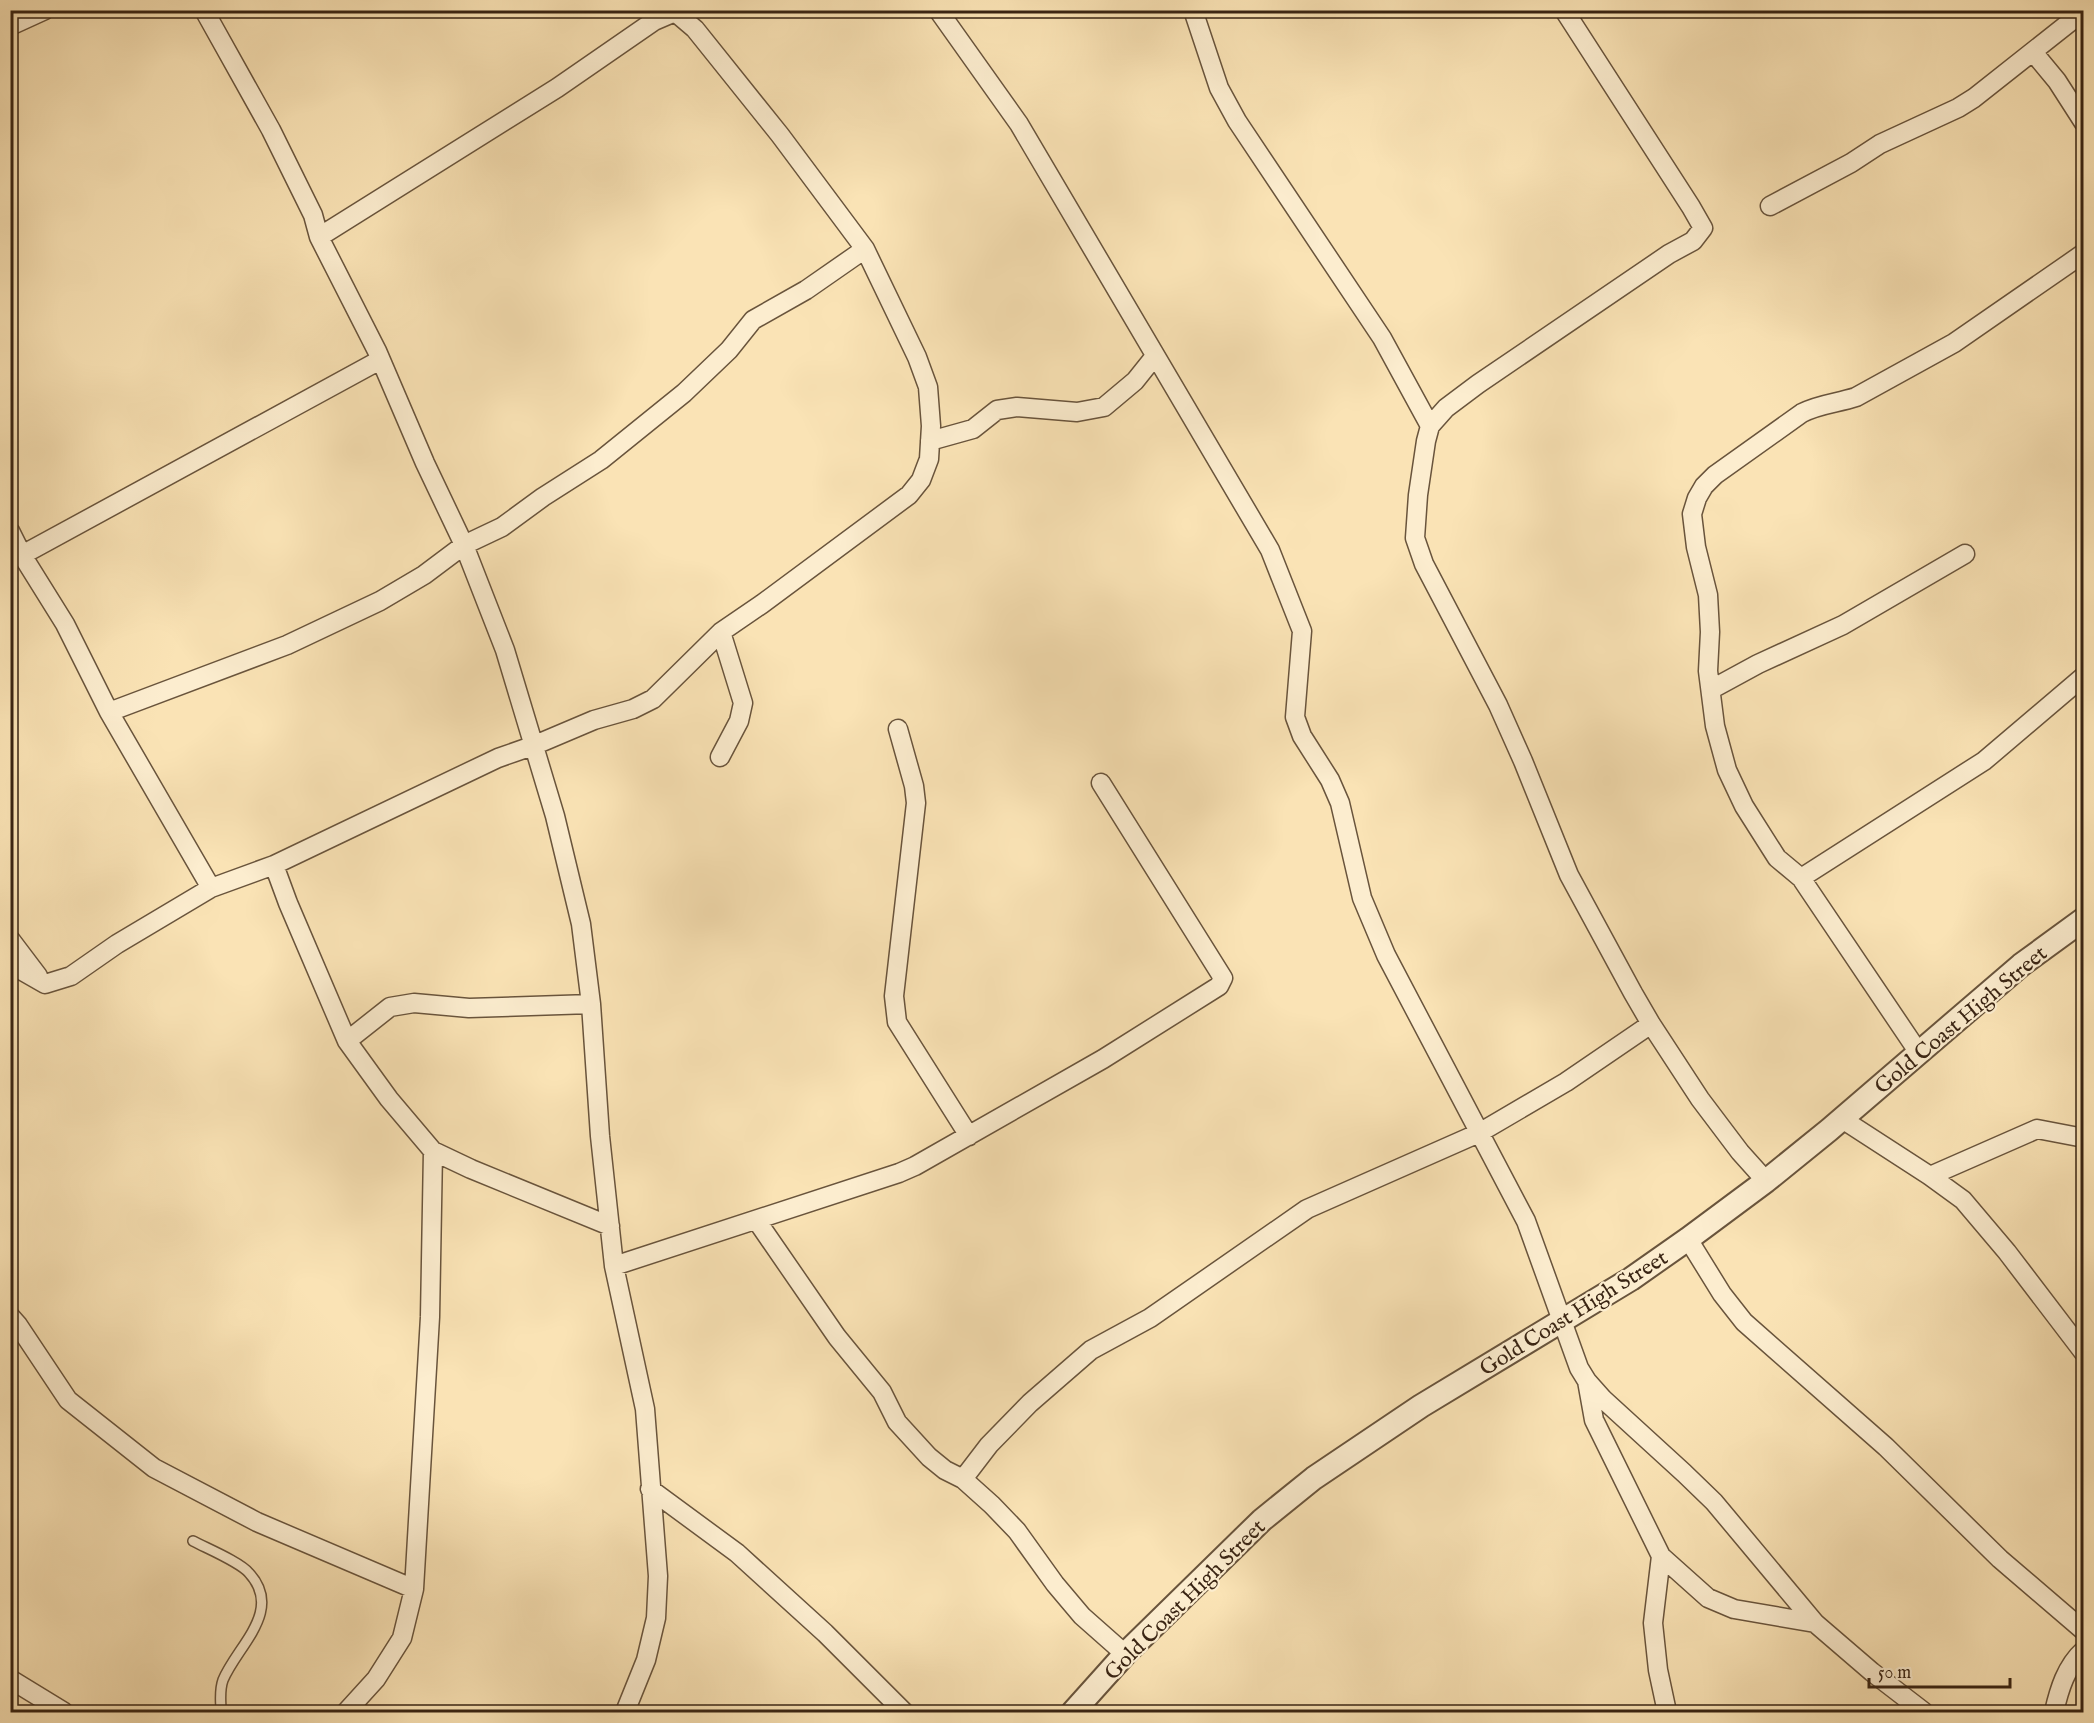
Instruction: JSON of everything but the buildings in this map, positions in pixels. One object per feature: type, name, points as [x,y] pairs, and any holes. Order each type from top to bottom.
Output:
[{"type":"street","points":[[10,26],[45,10]]},
{"type":"street","points":[[204,10],[270,130],[313,215],[319,237],[377,351],[464,545],[505,650],[555,816],[581,924],[591,1004],[600,1136],[614,1266],[645,1409],[658,1576],[656,1618],[646,1660],[625,1713]]},
{"type":"street","points":[[938,10],[1019,124],[1155,356],[1212,448],[1279,568],[1302,631],[1294,717],[1302,736],[1330,780],[1340,803],[1362,898],[1386,955],[1526,1221],[1579,1368],[1587,1381],[1714,1502],[1815,1623],[1924,1713]]},
{"type":"street","points":[[1193,10],[1219,88],[1237,122],[1382,338],[1430,426]]},
{"type":"street","points":[[1564,10],[1703,228],[1693,241],[1670,254],[1446,408],[1430,426],[1426,441],[1418,495],[1415,538],[1417,548],[1498,705],[1569,875],[1651,1024],[1700,1099],[1740,1152],[1766,1181]]},
{"type":"street","points":[[1770,206],[1851,163],[1881,144],[1958,108],[1974,98],[2084,11]]},
{"type":"street","points":[[10,963],[45,984],[71,976],[211,888],[274,865],[498,758],[594,720],[633,709],[653,699],[721,632],[909,495],[921,480],[929,459],[931,426],[928,387],[917,357],[865,249],[780,135],[695,29],[675,12],[654,21],[557,88],[319,237]]},
{"type":"street","points":[[2033,52],[2057,81],[2084,123]]},
{"type":"street","points":[[109,712],[287,645],[380,601],[424,575],[464,545],[502,527],[543,497],[602,460],[684,393],[729,350],[753,320],[806,290],[865,249]]},
{"type":"street","points":[[1918,1053],[1801,878],[1777,858],[1739,797],[1727,770],[1715,726],[1708,671],[1710,632],[1708,595],[1696,547],[1692,514],[1704,486],[1715,475],[1802,412],[1813,407],[1856,397],[1954,343],[2084,253]]},
{"type":"street","points":[[930,441],[973,429],[997,410],[1017,407],[1077,412],[1104,407],[1135,381],[1155,356]]},
{"type":"street","points":[[22,555],[380,360]]},
{"type":"street","points":[[10,531],[22,555],[65,624],[109,712],[211,888]]},
{"type":"street","points":[[1712,689],[1758,664],[1843,625],[1965,554]]},
{"type":"street","points":[[720,757],[740,721],[743,703],[721,632]]},
{"type":"street","points":[[1801,878],[1984,761],[2084,676]]},
{"type":"street","points":[[898,729],[914,786],[916,802],[894,996],[897,1022],[969,1136]]},
{"type":"street","points":[[614,1266],[899,1173],[969,1136],[1103,1059],[1219,986],[1223,978],[1101,783]]},
{"type":"street","points":[[274,865],[347,1041],[389,1099],[433,1151],[610,1226]]},
{"type":"street","name":"Gold Coast High Street","points":[[1073,1713],[1125,1654],[1262,1520],[1314,1478],[1421,1406],[1631,1278],[1688,1239],[1766,1181],[1842,1119],[2022,964],[2084,919]]},
{"type":"street","points":[[10,939],[45,984]]},
{"type":"street","points":[[347,1041],[390,1007],[414,1004],[469,1008],[591,1004]]},
{"type":"street","points":[[963,1479],[989,1444],[1030,1403],[1091,1350],[1150,1318],[1307,1209],[1479,1133],[1566,1082],[1651,1024]]},
{"type":"street","points":[[1842,1119],[1963,1200],[2007,1252],[2084,1353]]},
{"type":"street","points":[[1930,1176],[2037,1129],[2084,1138]]},
{"type":"street","points":[[346,1713],[376,1679],[402,1638],[414,1589],[430,1317],[433,1151]]},
{"type":"street","points":[[757,1221],[837,1337],[882,1392],[897,1422],[929,1457],[945,1470],[963,1479],[992,1505],[1017,1531],[1055,1584],[1082,1616],[1125,1654]]},
{"type":"street","points":[[1688,1239],[1722,1294],[1744,1322],[1886,1447],[2000,1559],[2084,1631]]},
{"type":"street","points":[[10,1316],[68,1400],[154,1468],[257,1522],[414,1589]]},
{"type":"street","points":[[1587,1381],[1594,1420],[1661,1556],[1708,1598],[1724,1605],[1734,1609],[1815,1623]]},
{"type":"street","points":[[650,1489],[737,1553],[825,1633],[904,1713]]},
{"type":"street","points":[[1661,1556],[1653,1623],[1658,1670],[1667,1713]]},
{"type":"street","points":[[2054,1713],[2064,1679],[2084,1650]]},
{"type":"street","points":[[10,1679],[64,1713]]},
{"type":"lane","points":[[193,1541],[248,1571],[256,1582],[262,1609],[259,1621],[224,1680],[220,1692],[221,1713]]}]
